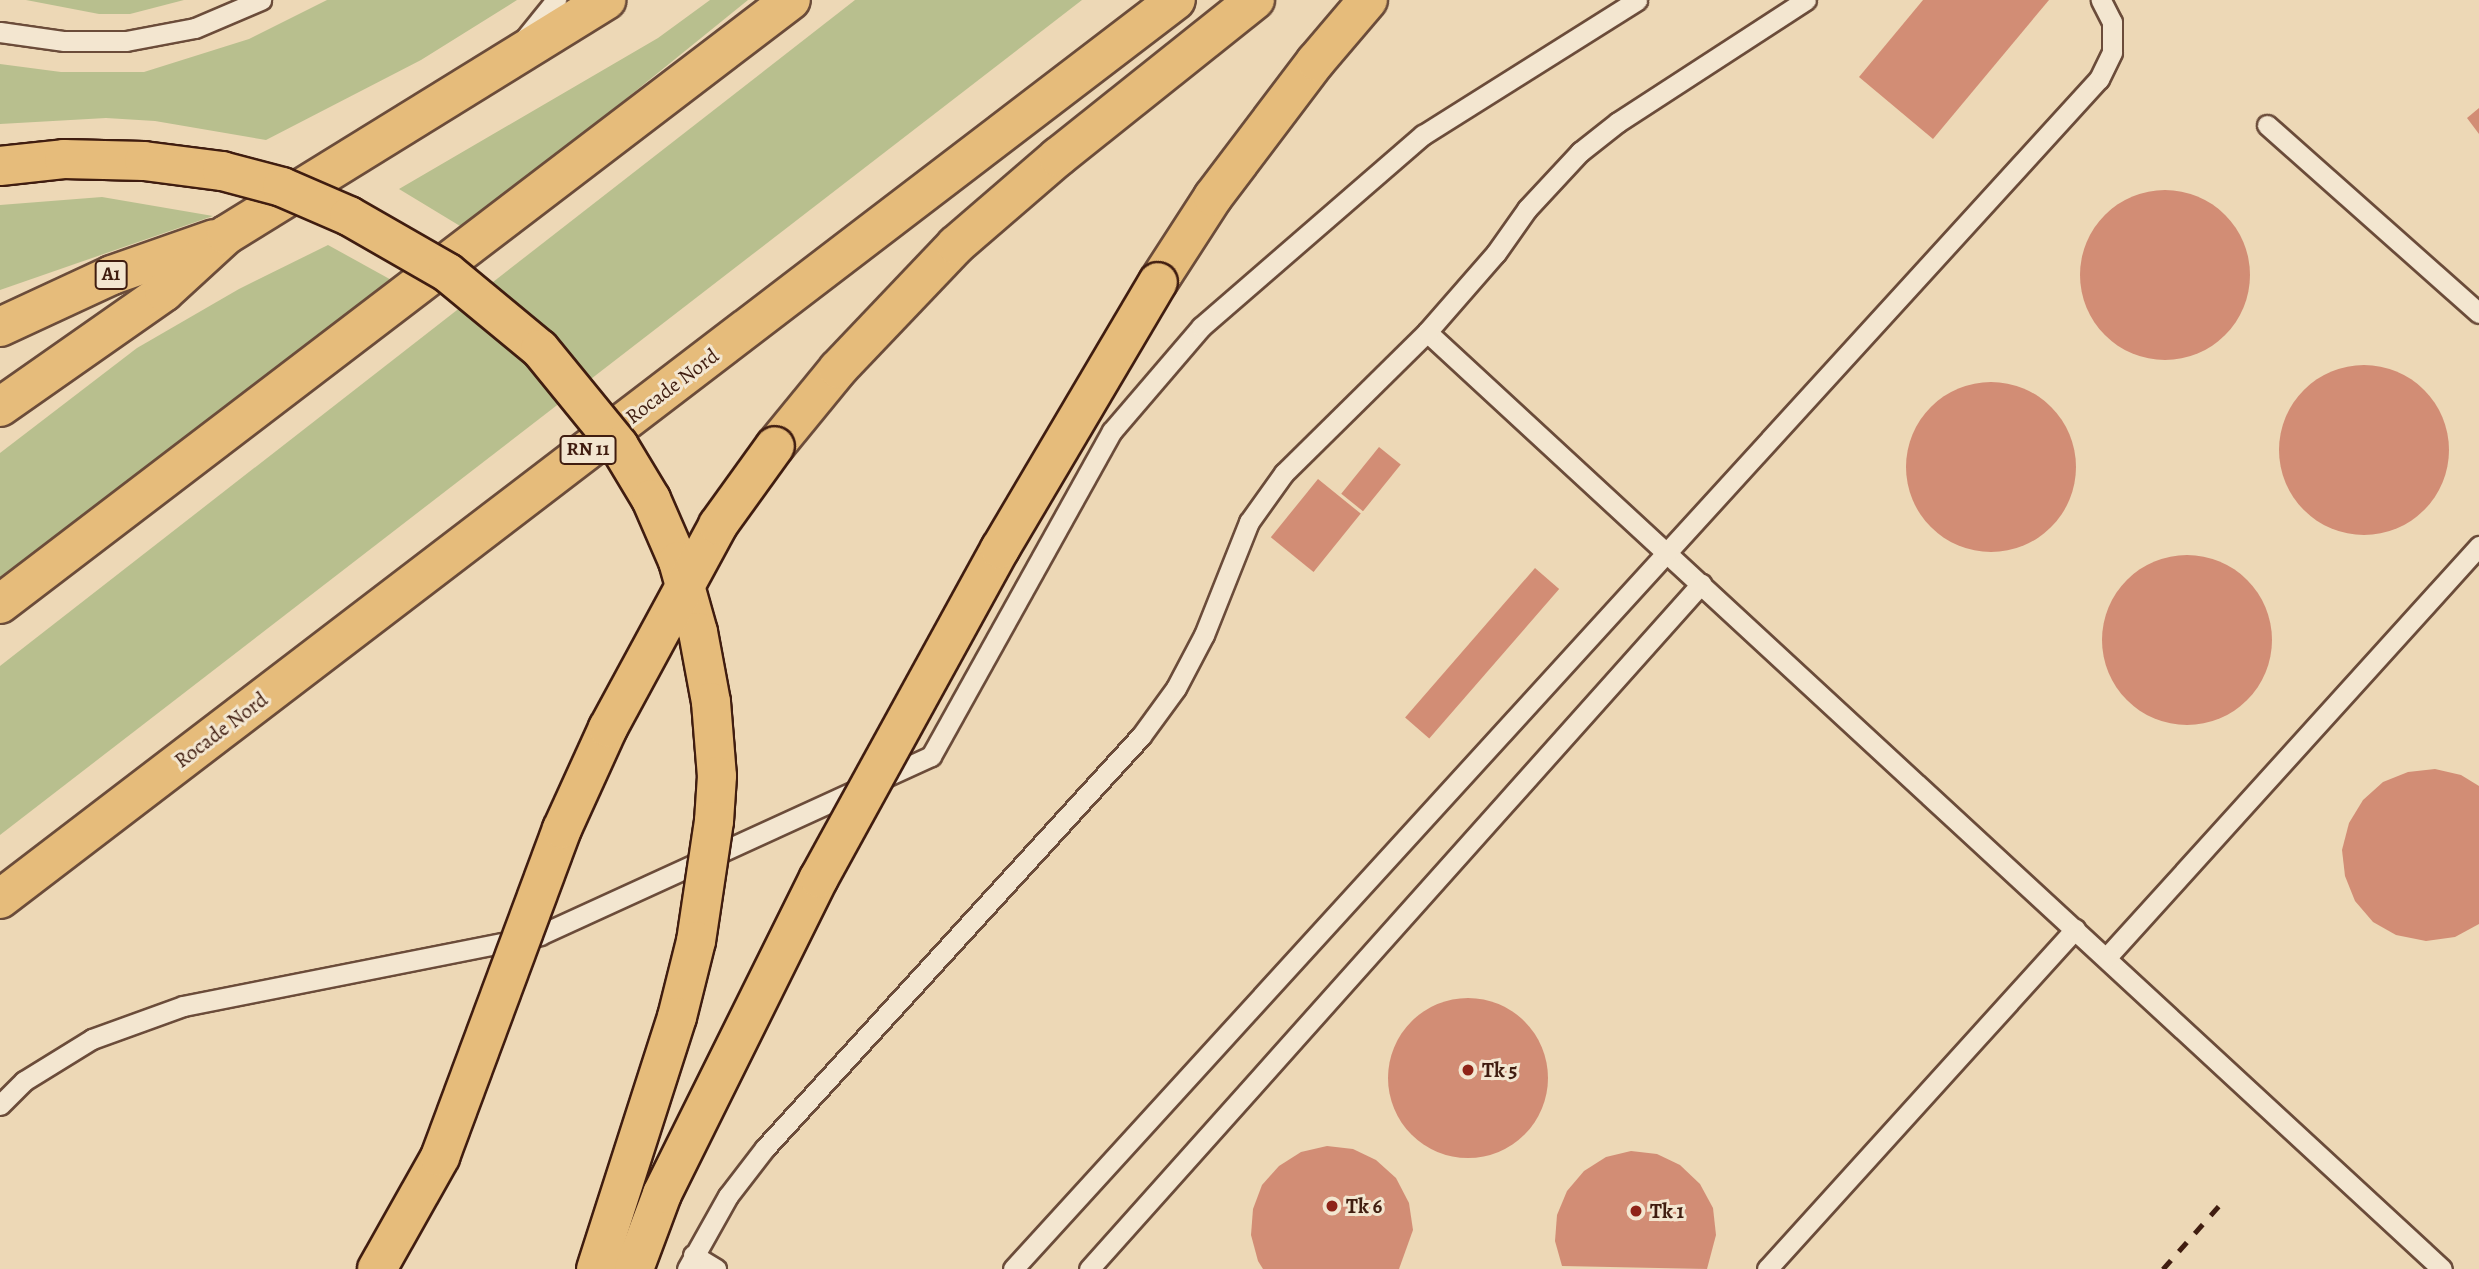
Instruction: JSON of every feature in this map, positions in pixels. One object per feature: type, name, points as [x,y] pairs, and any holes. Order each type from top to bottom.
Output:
[{"type":"highway","points":[[0,407],[164,292],[226,236],[606,0]]},
{"type":"highway","points":[[0,604],[792,0]]},
{"type":"highway","name":"Rocade Nord","points":[[0,899],[1176,0]]},
{"type":"highway","points":[[377,1269],[440,1157],[562,829],[608,727],[718,525],[775,446],[847,359],[956,245],[1058,157],[1255,0]]},
{"type":"highway","points":[[634,1269],[662,1194],[819,878],[1000,549],[1158,282],[1213,197],[1316,61],[1368,0]]},
{"type":"highway","points":[[0,166],[64,159],[144,161],[222,171],[282,187],[349,216],[448,273],[540,349],[612,436],[651,499],[678,561],[698,632],[711,702],[717,776],[714,821],[696,941],[680,1004],[596,1269]]},
{"type":"highway","name":"A1","points":[[0,327],[112,275],[226,236]]},
{"type":"lane","points":[[0,32],[64,41],[126,41],[195,27],[261,0]]},
{"type":"lane","points":[[510,58],[556,0]]},
{"type":"lane","points":[[0,1105],[24,1081],[92,1039],[183,1006],[540,935],[931,756],[1112,431],[1200,327],[1423,135],[1637,0]]},
{"type":"lane","points":[[716,1269],[690,1262],[728,1196],[765,1148],[1141,736],[1176,688],[1204,635],[1249,523],[1277,483],[1427,332],[1527,209],[1580,152],[1618,122],[1806,0]]},
{"type":"lane","points":[[1013,1269],[1665,551],[2099,79],[2112,52],[2112,22],[2102,0]]},
{"type":"lane","points":[[2267,125],[2479,313]]},
{"type":"lane","points":[[1427,332],[2442,1269]]},
{"type":"lane","points":[[2106,958],[2479,546]]},
{"type":"lane","points":[[1088,1269],[1701,584]]},
{"type":"lane","points":[[1767,1269],[2075,929]]},
{"type":"green space","points":[[26,0],[184,0],[130,14],[99,14]]},
{"type":"green space","points":[[327,0],[517,0],[421,60],[266,140],[155,121],[106,118],[0,124],[0,64],[61,72],[144,72],[249,39]]},
{"type":"green space","points":[[710,0],[748,0],[465,229],[399,189],[658,38]]},
{"type":"green space","points":[[855,0],[1082,0],[0,835],[0,666]]},
{"type":"green space","points":[[102,197],[213,216],[0,290],[0,205]]},
{"type":"green space","points":[[328,245],[395,282],[0,580],[0,453],[137,348],[239,289]]},
{"type":"building","points":[[1923,0],[2049,0],[1933,139],[1859,77]]},
{"type":"building","points":[[2479,108],[2479,134],[2467,118]]},
{"type":"building","points":[[2165,190],[2198,196],[2225,215],[2244,242],[2250,275],[2244,308],[2225,335],[2198,354],[2165,360],[2132,354],[2105,335],[2086,308],[2080,275],[2086,242],[2105,215],[2132,196]]},
{"type":"building","points":[[2364,365],[2397,371],[2424,390],[2443,417],[2449,450],[2443,483],[2424,510],[2397,529],[2364,535],[2331,529],[2304,510],[2285,483],[2279,450],[2285,417],[2304,390],[2331,371]]},
{"type":"building","points":[[1991,382],[2024,388],[2051,407],[2070,434],[2076,467],[2070,500],[2051,527],[2024,546],[1991,552],[1958,546],[1931,527],[1912,500],[1906,467],[1912,434],[1931,407],[1958,388]]},
{"type":"building","points":[[1379,447],[1401,465],[1363,511],[1341,494]]},
{"type":"building","points":[[1318,479],[1361,514],[1314,572],[1271,537]]},
{"type":"building","points":[[2187,555],[2220,561],[2247,580],[2266,607],[2272,640],[2266,673],[2247,700],[2220,719],[2187,725],[2154,719],[2127,700],[2108,673],[2102,640],[2108,607],[2127,580],[2154,561]]},
{"type":"building","points":[[1535,568],[1559,589],[1429,738],[1405,717]]},
{"type":"building","points":[[2435,769],[2461,775],[2479,786],[2479,924],[2455,937],[2426,941],[2396,935],[2373,922],[2355,901],[2345,876],[2342,850],[2349,823],[2363,800],[2383,782],[2408,772]]},
{"type":"building","name":"Tk 5","points":[[1468,998],[1499,1004],[1525,1021],[1542,1047],[1548,1078],[1542,1109],[1525,1135],[1499,1152],[1468,1158],[1437,1152],[1411,1135],[1394,1109],[1388,1078],[1394,1047],[1411,1021],[1437,1004]]},
{"type":"building","name":"Tk 6","points":[[1327,1146],[1353,1149],[1376,1160],[1396,1178],[1409,1203],[1413,1230],[1399,1269],[1263,1269],[1258,1261],[1251,1235],[1253,1209],[1262,1185],[1279,1166],[1301,1152]]},
{"type":"building","name":"Tk 1","points":[[1631,1151],[1657,1154],[1680,1165],[1700,1184],[1713,1208],[1716,1235],[1707,1269],[1562,1266],[1555,1241],[1557,1215],[1567,1191],[1584,1171],[1606,1157]]},
{"type":"railway","points":[[2163,1269],[2224,1200]]},
{"type":"place","name":"Tk 5","points":[[1468,1070]]},
{"type":"place","name":"Tk 6","points":[[1332,1206]]},
{"type":"place","name":"Tk 1","points":[[1636,1211]]}]
